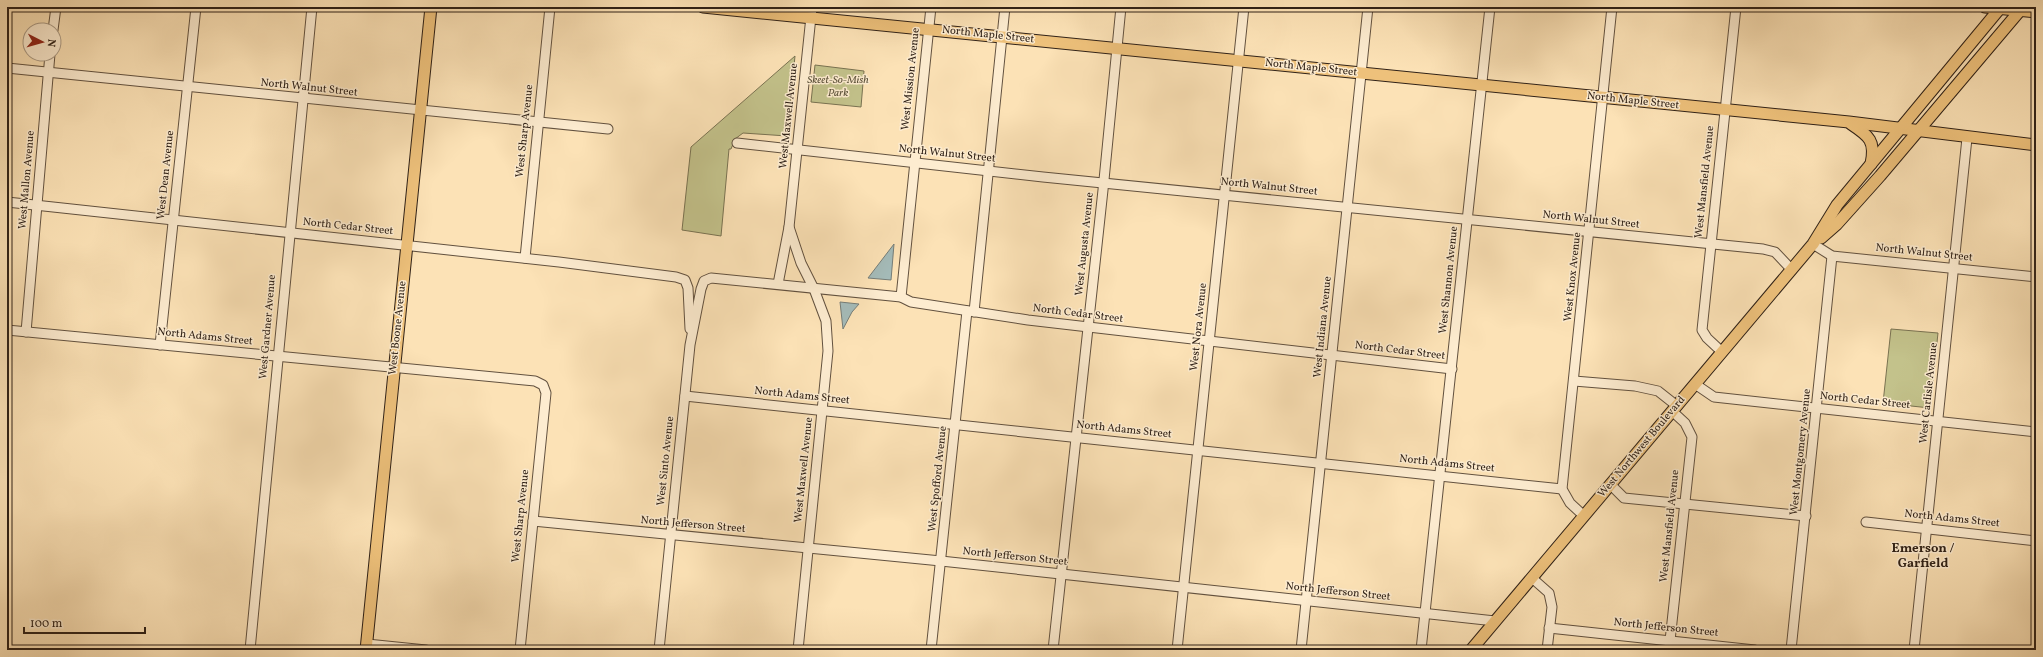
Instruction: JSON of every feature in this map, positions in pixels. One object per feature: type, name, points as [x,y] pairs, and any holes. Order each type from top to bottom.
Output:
[{"type":"main road","name":"West Boone Avenue","points":[[366,647],[406,245],[432,7]]},
{"type":"main road","name":"North Maple Street","points":[[703,7],[811,12],[928,29],[1724,111],[1849,122],[1918,130],[1967,138],[2036,145]]},
{"type":"main road","points":[[1985,7],[2022,9],[2036,12]]},
{"type":"main road","points":[[1813,244],[1837,205],[2000,8]]},
{"type":"main road","points":[[1813,244],[1837,224],[2022,9]]},
{"type":"main road","points":[[1849,122],[1870,138],[1873,151],[1871,164]]},
{"type":"main road","name":"West Northwest Boulevard","points":[[1471,650],[1813,244]]},
{"type":"street","points":[[54,22],[56,7]]},
{"type":"street","name":"West Dean Avenue","points":[[160,345],[196,7]]},
{"type":"street","name":"West Gardner Avenue","points":[[250,650],[289,232],[312,7]]},
{"type":"street","name":"West Sharp Avenue","points":[[525,258],[550,7]]},
{"type":"street","name":"West Mission Avenue","points":[[902,297],[931,7]]},
{"type":"street","name":"West Spofford Avenue","points":[[931,650],[956,424],[988,171],[1005,7]]},
{"type":"street","name":"West Augusta Avenue","points":[[1053,650],[1104,182],[1121,7]]},
{"type":"street","name":"West Nora Avenue","points":[[1177,650],[1244,7]]},
{"type":"street","name":"West Indiana Avenue","points":[[1301,650],[1368,7]]},
{"type":"street","name":"West Shannon Avenue","points":[[1421,650],[1490,7]]},
{"type":"street","name":"West Knox Avenue","points":[[1562,489],[1612,7]]},
{"type":"street","name":"West Mansfield Avenue","points":[[1722,352],[1707,338],[1702,330],[1736,7]]},
{"type":"street","name":"West Maxwell Avenue","points":[[778,284],[789,227],[811,12]]},
{"type":"street","name":"West Mallon Avenue","points":[[26,332],[49,62]]},
{"type":"street","name":"North Walnut Street","points":[[7,68],[187,88],[608,129]]},
{"type":"street","name":"West Carlisle Avenue","points":[[1914,650],[1939,421],[1967,138]]},
{"type":"street","name":"North Walnut Street","points":[[737,143],[988,171],[1348,206],[1467,220],[1771,250],[1792,270]]},
{"type":"street","name":"North Cedar Street","points":[[7,202],[525,258],[676,277],[685,280]]},
{"type":"street","name":"West Maxwell Avenue","points":[[789,227],[801,263],[814,289],[826,321],[828,351],[798,650]]},
{"type":"street","name":"North Walnut Street","points":[[1813,244],[1832,256],[2036,277]]},
{"type":"street","name":"West Montgomery Avenue","points":[[1791,650],[1818,408],[1832,256]]},
{"type":"street","name":"North Cedar Street","points":[[704,281],[711,278],[902,297],[908,302],[971,312],[1452,369]]},
{"type":"street","name":"West Sinto Avenue","points":[[685,280],[688,288],[690,345]]},
{"type":"street","name":"West Sinto Avenue","points":[[659,650],[690,345],[704,281]]},
{"type":"street","name":"North Adams Street","points":[[7,330],[535,381],[542,385]]},
{"type":"street","points":[[1574,381],[1635,386],[1658,391],[1674,409]]},
{"type":"street","name":"North Cedar Street","points":[[1695,384],[1714,397],[2036,432]]},
{"type":"street","name":"West Sharp Avenue","points":[[520,650],[546,393],[542,385]]},
{"type":"street","name":"North Adams Street","points":[[685,396],[1198,449],[1562,489]]},
{"type":"street","name":"West Mansfield Avenue","points":[[1669,645],[1692,437],[1685,423],[1674,409]]},
{"type":"street","points":[[1610,484],[1624,498],[1685,502],[1806,516]]},
{"type":"street","points":[[1562,489],[1570,503],[1584,516]]},
{"type":"street","name":"North Jefferson Street","points":[[533,521],[808,547],[1425,613],[1495,622]]},
{"type":"street","name":"North Adams Street","points":[[1866,522],[2036,541]]},
{"type":"street","points":[[1532,578],[1549,593],[1552,607],[1547,650]]},
{"type":"street","name":"North Jefferson Street","points":[[1549,628],[1669,645],[1755,650]]},
{"type":"street","points":[[366,647],[426,650]]},
{"type":"green space","points":[[795,56],[787,136],[743,133],[735,139],[731,149],[729,149],[721,236],[682,230],[691,147]]},
{"type":"green space","name":"Skeet-So-Mish Park","points":[[815,65],[864,71],[861,107],[811,102]]},
{"type":"green space","points":[[1891,329],[1938,333],[1930,408],[1883,403]]},
{"type":"water","points":[[894,244],[891,280],[868,278]]},
{"type":"water","points":[[840,302],[859,304],[852,312],[843,329]]},
{"type":"district","name":"Emerson / Garfield","points":[[1923,556]]}]
